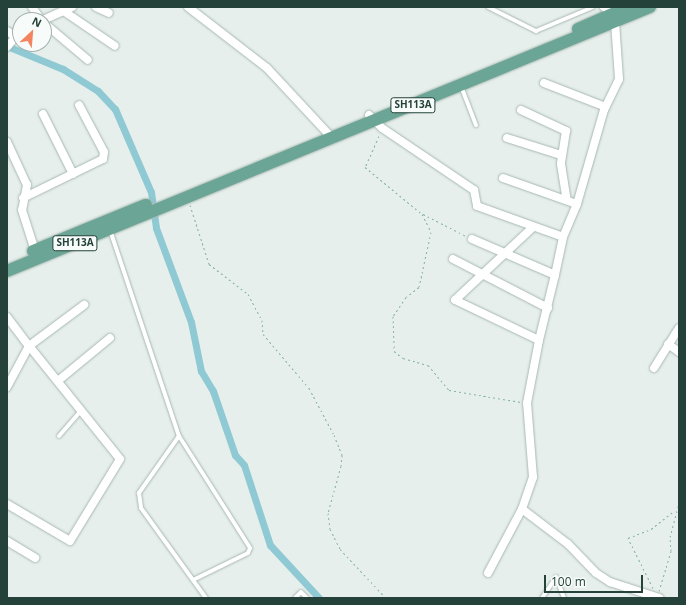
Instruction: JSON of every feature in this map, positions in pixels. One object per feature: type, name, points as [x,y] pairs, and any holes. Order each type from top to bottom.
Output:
[{"type":"main road","name":"SH113A","points":[[375,121],[628,7]]},
{"type":"main road","name":"SH113A","points":[[7,262],[36,254],[141,211],[179,198],[331,135],[375,121],[461,86],[610,14],[650,7]]},
{"type":"main road","name":"SH113A","points":[[7,271],[36,254]]},
{"type":"street","points":[[96,7],[109,13]]},
{"type":"street","points":[[188,7],[267,68],[331,135]]},
{"type":"street","points":[[52,16],[68,9],[115,46]]},
{"type":"street","points":[[488,574],[522,509],[533,477],[527,403],[539,340],[548,308],[563,237],[577,204],[606,106],[619,80],[610,14]]},
{"type":"street","points":[[7,30],[12,40]]},
{"type":"street","points":[[52,30],[88,60]]},
{"type":"street","points":[[544,83],[606,106]]},
{"type":"street","points":[[23,198],[100,161],[104,155],[79,105]]},
{"type":"street","points":[[521,110],[566,131],[561,156],[567,200]]},
{"type":"street","points":[[44,114],[73,174]]},
{"type":"street","points":[[375,121],[474,190],[477,206],[532,228],[563,237]]},
{"type":"street","points":[[507,138],[561,156]]},
{"type":"street","points":[[7,142],[27,185],[23,198],[22,210],[36,254]]},
{"type":"street","points":[[503,178],[577,204]]},
{"type":"street","points":[[532,228],[455,300],[539,340]]},
{"type":"street","points":[[472,239],[555,275]]},
{"type":"street","points":[[453,259],[548,308]]},
{"type":"street","points":[[7,387],[29,346],[84,305]]},
{"type":"street","points":[[7,317],[29,346],[59,380],[120,459],[73,539],[64,539],[7,504]]},
{"type":"street","points":[[654,368],[679,328]]},
{"type":"street","points":[[59,380],[110,338]]},
{"type":"street","points":[[668,344],[679,352]]},
{"type":"street","points":[[522,509],[568,544],[596,573],[610,582],[658,598]]},
{"type":"street","points":[[7,541],[35,558]]},
{"type":"lane","points":[[488,7],[536,31],[593,7]]},
{"type":"lane","points":[[461,86],[476,124]]},
{"type":"lane","points":[[108,225],[179,436],[250,548],[248,553],[195,579]]},
{"type":"lane","points":[[59,436],[82,410]]},
{"type":"lane","points":[[179,436],[138,493],[139,500],[147,519],[195,579],[207,598]]},
{"type":"lane","points":[[542,598],[556,577],[564,598]]},
{"type":"lane","points":[[294,598],[301,592],[307,598]]},
{"type":"path","points":[[375,121],[365,168],[422,214],[472,239]]},
{"type":"path","points":[[179,198],[209,264],[248,294],[262,320],[263,334],[309,388],[334,435],[342,455],[341,466],[328,513],[330,529],[340,549],[386,598]]},
{"type":"path","points":[[422,214],[430,232],[419,287],[406,297],[393,316],[394,351],[403,358],[428,365],[449,390],[527,403]]},
{"type":"path","points":[[658,598],[628,538],[651,529],[674,511],[679,502]]},
{"type":"path","points":[[658,598],[671,551],[674,511]]},
{"type":"waterway","points":[[7,46],[63,69],[98,91],[115,109],[151,192],[156,228],[191,322],[201,371],[213,391],[235,455],[244,465],[270,545],[319,598]]}]
